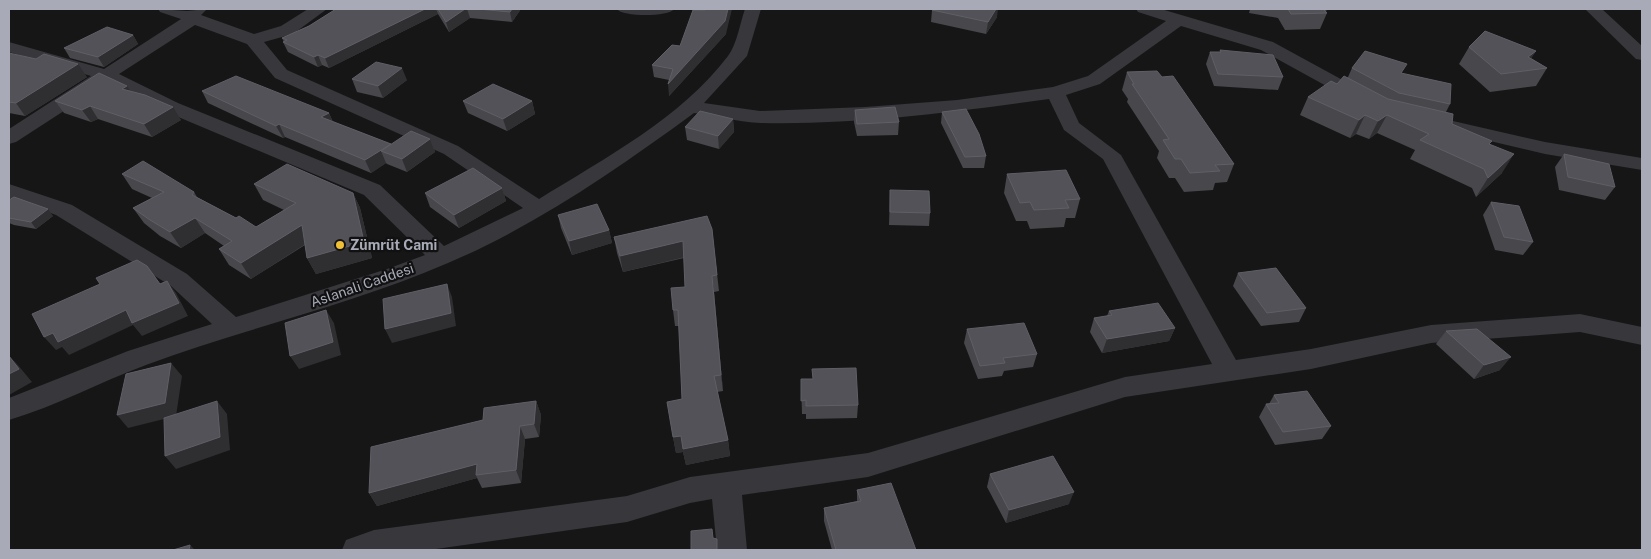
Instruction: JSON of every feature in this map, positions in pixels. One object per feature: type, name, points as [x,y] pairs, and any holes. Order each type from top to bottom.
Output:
[{"type":"street","points":[[166,9],[194,15],[253,40],[281,74],[451,150],[539,209]]},
{"type":"street","points":[[253,40],[287,30],[318,9]]},
{"type":"street","points":[[625,9],[666,9]]},
{"type":"street","name":"Aslanali Caddesi","points":[[9,409],[136,358],[395,276],[441,257],[539,209],[624,155],[690,107],[738,56],[753,9]]},
{"type":"street","points":[[1144,9],[1267,46],[1386,111],[1545,148],[1642,164]]},
{"type":"street","points":[[1593,9],[1642,55]]},
{"type":"street","points":[[9,138],[194,15]]},
{"type":"street","points":[[690,107],[760,117],[865,113],[957,106],[1055,92],[1094,80],[1178,20]]},
{"type":"street","points":[[9,47],[106,75],[171,107],[372,190],[441,257]]},
{"type":"street","points":[[1055,92],[1071,126],[1111,155],[1229,371]]},
{"type":"street","points":[[9,191],[64,210],[162,270],[178,280],[231,327]]},
{"type":"street","points":[[357,550],[374,544],[627,510],[690,490],[868,466],[1125,387],[1311,359],[1431,334],[1580,323],[1642,336]]},
{"type":"street","points":[[726,486],[732,550]]},
{"type":"building","points":[[336,9],[425,9],[325,58],[318,55],[314,57],[283,42],[287,40],[282,38],[309,26]]},
{"type":"building","points":[[438,9],[465,9],[446,22]]},
{"type":"building","points":[[478,9],[512,9],[510,12]]},
{"type":"building","points":[[728,9],[725,21],[668,84],[673,69],[652,65],[672,45],[680,46],[693,10]]},
{"type":"building","points":[[996,9],[988,22],[932,10]]},
{"type":"building","points":[[1288,9],[1323,9],[1327,13],[1291,14]]},
{"type":"building","points":[[107,27],[133,35],[98,57],[64,48]]},
{"type":"building","points":[[1485,31],[1536,51],[1528,57],[1547,68],[1501,74],[1469,47]]},
{"type":"building","points":[[1220,50],[1273,55],[1283,77],[1218,74],[1210,52],[1221,52]]},
{"type":"building","points":[[1365,51],[1407,64],[1401,73],[1451,84],[1450,104],[1399,93],[1352,68]]},
{"type":"building","points":[[9,53],[36,59],[44,54],[78,64],[16,103],[9,102]]},
{"type":"building","points":[[376,62],[402,68],[378,86],[352,79]]},
{"type":"building","points":[[1157,71],[1162,77],[1173,76],[1234,164],[1215,165],[1220,171],[1190,173],[1181,159],[1175,159],[1163,140],[1169,139],[1132,84],[1134,84],[1127,72]]},
{"type":"building","points":[[99,73],[127,86],[122,89],[145,95],[173,107],[144,124],[90,106],[82,110],[55,101]]},
{"type":"building","points":[[236,76],[329,113],[321,117],[391,144],[365,160],[279,124],[276,126],[202,91]]},
{"type":"building","points":[[1344,76],[1388,99],[1453,114],[1452,124],[1492,141],[1489,144],[1514,154],[1488,178],[1484,169],[1420,140],[1429,134],[1387,115],[1378,121],[1365,115],[1359,120],[1308,97],[1331,81],[1337,84]]},
{"type":"building","points":[[493,84],[532,101],[503,119],[463,101]]},
{"type":"building","points":[[895,107],[899,122],[857,124],[855,110]]},
{"type":"building","points":[[966,109],[979,134],[986,156],[965,157],[942,112]]},
{"type":"building","points":[[700,111],[733,119],[718,136],[685,127]]},
{"type":"building","points":[[411,131],[430,139],[402,159],[381,151]]},
{"type":"building","points":[[1564,154],[1609,164],[1615,187],[1568,177]]},
{"type":"building","points":[[143,161],[194,192],[192,195],[236,218],[239,216],[256,227],[296,203],[254,184],[287,164],[353,193],[364,242],[307,258],[302,225],[241,263],[219,249],[232,241],[195,218],[170,232],[133,208],[164,192],[122,174]]},
{"type":"building","points":[[473,168],[502,188],[454,215],[425,193]]},
{"type":"building","points":[[1066,170],[1080,199],[1065,200],[1069,208],[1034,210],[1030,202],[1020,203],[1007,174]]},
{"type":"building","points":[[890,190],[929,191],[930,213],[890,212]]},
{"type":"building","points":[[14,197],[48,209],[31,222],[9,218],[9,200]]},
{"type":"building","points":[[1491,202],[1519,206],[1533,242],[1504,237]]},
{"type":"building","points":[[597,204],[609,230],[569,241],[558,215]]},
{"type":"building","points":[[707,216],[712,229],[717,275],[712,276],[721,375],[714,376],[728,440],[683,449],[681,436],[673,437],[667,402],[682,399],[678,310],[673,310],[671,288],[685,287],[683,241],[620,256],[614,237]]},
{"type":"building","points":[[137,260],[147,266],[160,284],[167,281],[179,303],[132,323],[126,310],[58,342],[53,333],[44,337],[32,314],[100,284],[96,278]]},
{"type":"building","points":[[1276,268],[1306,308],[1267,313],[1238,273]]},
{"type":"building","points":[[447,284],[451,313],[385,329],[383,299]]},
{"type":"building","points":[[1158,303],[1175,328],[1107,339],[1094,318],[1112,315],[1109,311]]},
{"type":"building","points":[[326,310],[333,342],[290,356],[285,323]]},
{"type":"building","points":[[1024,323],[1037,354],[1003,358],[1005,363],[980,366],[967,329]]},
{"type":"building","points":[[1477,329],[1511,357],[1484,365],[1446,331]]},
{"type":"building","points":[[9,356],[19,369],[9,374]]},
{"type":"building","points":[[171,363],[165,403],[117,415],[126,374]]},
{"type":"building","points":[[856,368],[858,405],[806,406],[806,400],[801,401],[801,379],[813,379],[812,369]]},
{"type":"building","points":[[1307,391],[1331,426],[1283,432],[1266,404],[1279,403],[1274,395]]},
{"type":"building","points":[[217,401],[220,437],[165,456],[164,418]]},
{"type":"building","points":[[536,401],[534,424],[520,426],[516,470],[476,475],[477,464],[369,493],[371,447],[483,420],[484,408]]},
{"type":"building","points":[[1053,456],[1074,492],[1009,510],[990,474]]},
{"type":"building","points":[[891,483],[916,550],[836,550],[824,508],[861,501],[857,490]]},
{"type":"building","points":[[712,529],[713,538],[717,539],[717,550],[691,550],[691,531]]},
{"type":"building","points":[[190,545],[189,550],[173,550]]},
{"type":"place","name":"Zümrüt Cami","points":[[340,245]]}]
